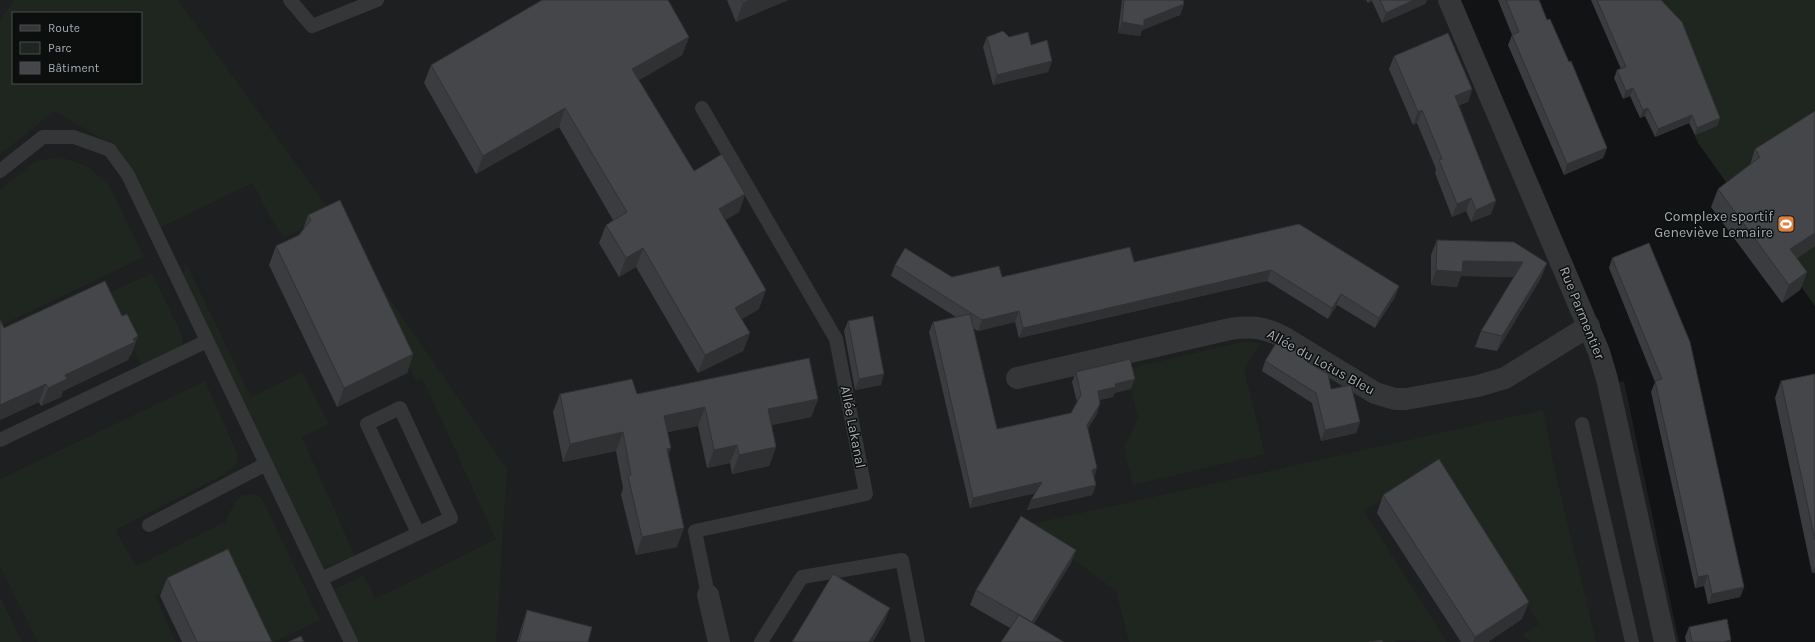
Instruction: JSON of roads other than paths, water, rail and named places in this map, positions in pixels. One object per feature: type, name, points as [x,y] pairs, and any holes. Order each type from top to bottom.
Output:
[{"type":"street","name":"Rue Parmentier","points":[[1449,0],[1599,352],[1664,642]]},
{"type":"street","name":"Allée du Lotus Bleu","points":[[1017,378],[1230,329],[1258,328],[1271,331],[1285,338],[1375,393],[1395,399],[1417,398],[1478,386],[1505,378],[1589,326]]},
{"type":"street","name":"Allée Lakanal","points":[[708,595],[719,642]]},
{"type":"lane","points":[[290,0],[312,26],[377,0]]},
{"type":"lane","name":"Allée Lakanal","points":[[702,108],[836,339],[866,494],[695,531],[708,595]]},
{"type":"lane","points":[[0,171],[43,137],[74,137],[110,150],[128,175],[351,642]]},
{"type":"lane","points":[[0,440],[207,341]]},
{"type":"lane","points":[[321,579],[452,518],[400,408],[367,424],[418,533]]},
{"type":"lane","points":[[1582,424],[1632,642]]},
{"type":"lane","points":[[149,525],[266,464]]},
{"type":"lane","points":[[761,642],[802,577],[902,560],[918,642]]},
{"type":"place","name":"Complexe sportif Geneviève Lemaire","points":[[1786,224]]}]
